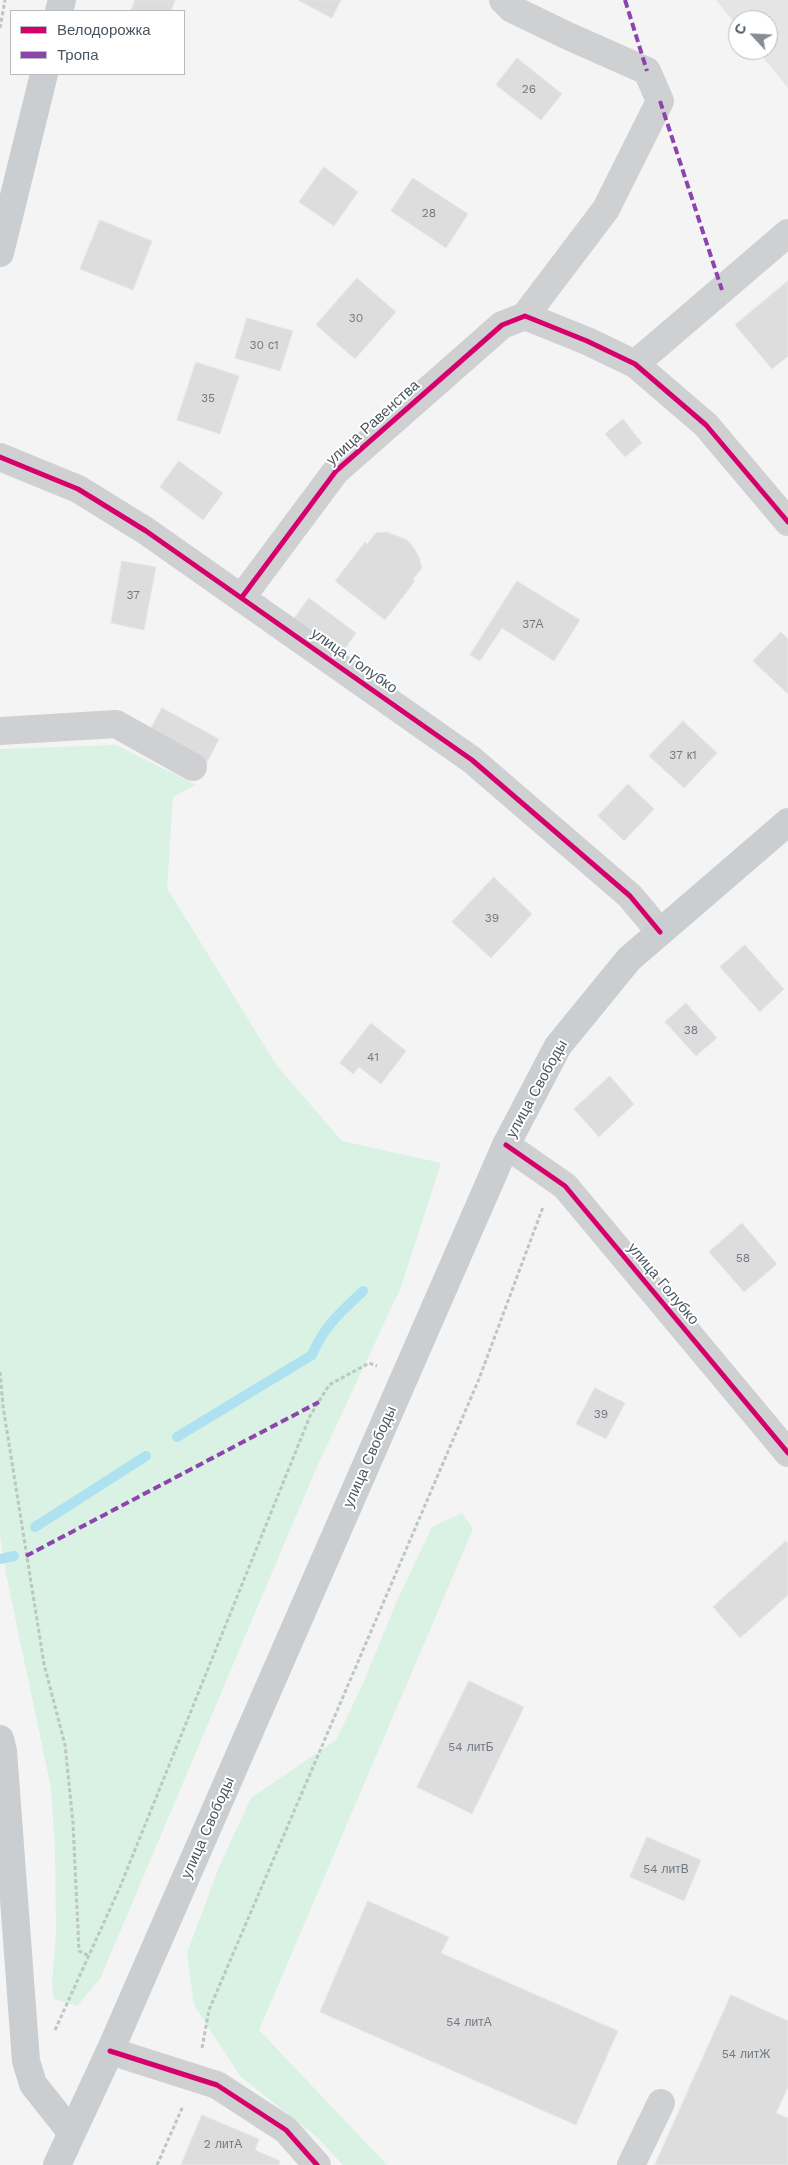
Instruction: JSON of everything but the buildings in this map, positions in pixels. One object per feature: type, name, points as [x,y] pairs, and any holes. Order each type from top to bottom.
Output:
[{"type":"main road","points":[[0,253],[44,75]]},
{"type":"main road","name":"улица Свободы","points":[[57,2165],[110,2051],[506,1145],[558,1046],[629,959],[788,822]]},
{"type":"main road","points":[[1,1747],[8,1936],[26,2061],[33,2084],[72,2132]]},
{"type":"street","points":[[503,0],[512,9],[647,71],[660,101],[606,209],[525,316],[587,341],[635,364],[706,425],[788,522]]},
{"type":"street","points":[[635,364],[788,234]]},
{"type":"street","name":"улица Равенства","points":[[242,597],[336,471],[502,324],[525,316]]},
{"type":"street","name":"улица Голубко","points":[[0,457],[78,489],[146,531],[472,760],[630,896],[660,932]]},
{"type":"street","points":[[0,731],[116,724],[193,766]]},
{"type":"street","name":"улица Голубко","points":[[506,1145],[565,1186],[788,1453]]},
{"type":"street","points":[[110,2051],[217,2085],[286,2130],[317,2165]]},
{"type":"street","points":[[631,2165],[660,2103]]},
{"type":"path","points":[[0,28],[5,0]]},
{"type":"path","points":[[157,2165],[196,2078],[209,2010],[479,1379],[554,1178]]},
{"type":"path","points":[[52,2037],[120,1887],[310,1416],[329,1385],[369,1363],[404,1378]]},
{"type":"path","points":[[0,1372],[4,1416],[44,1664],[65,1746],[73,1823],[79,1951],[89,1956]]},
{"type":"shaded area","points":[[716,0],[788,0],[788,88],[765,60],[778,60],[778,10],[728,10],[728,15]]},
{"type":"green space","points":[[116,745],[196,785],[173,797],[167,888],[277,1066],[342,1141],[441,1163],[401,1287],[315,1471],[100,1979],[77,2006],[54,1999],[52,1984],[56,1932],[55,1849],[51,1788],[6,1574],[0,1535],[0,749]]},
{"type":"green space","points":[[462,1513],[473,1529],[259,2030],[387,2165],[343,2165],[318,2138],[240,2076],[194,2005],[187,1953],[219,1867],[251,1798],[336,1740],[362,1686],[396,1603],[432,1527]]},
{"type":"waterway","points":[[177,1437],[312,1355],[328,1328],[340,1313],[363,1291]]},
{"type":"waterway","points":[[35,1527],[146,1456]]},
{"type":"waterway","points":[[0,1559],[14,1556]]},
{"type":"marked path","points":[[625,0],[647,71]]},
{"type":"marked path","points":[[660,101],[722,290]]},
{"type":"marked path","points":[[26,1556],[319,1402]]},
{"type":"cycle path","points":[[242,597],[336,471],[502,325],[525,316],[587,341],[635,364],[706,425],[788,522]]},
{"type":"cycle path","points":[[0,457],[78,489],[146,531],[472,760],[630,896],[660,932]]},
{"type":"cycle path","points":[[506,1145],[565,1186],[788,1453]]},
{"type":"cycle path","points":[[110,2051],[217,2085],[286,2130],[317,2165]]}]
